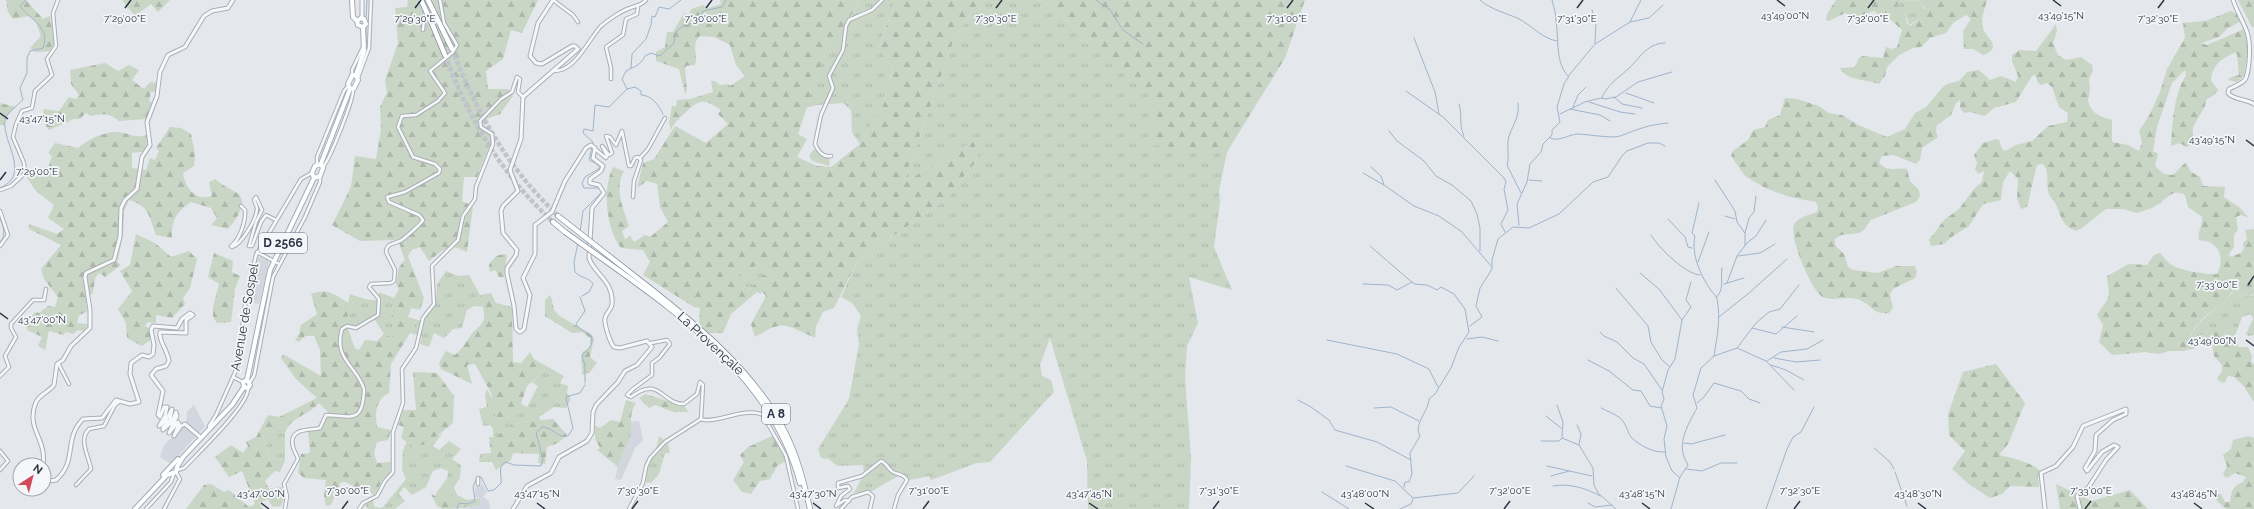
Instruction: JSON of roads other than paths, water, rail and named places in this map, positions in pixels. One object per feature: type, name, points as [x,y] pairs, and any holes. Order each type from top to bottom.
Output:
[{"type":"highway","points":[[421,0],[445,54]]},
{"type":"highway","points":[[426,0],[438,18],[452,49]]},
{"type":"highway","name":"La Provençale","points":[[558,216],[671,308],[750,379],[777,417],[794,452],[809,509]]},
{"type":"highway","name":"La Provençale","points":[[553,222],[564,232],[671,308]]},
{"type":"main road","points":[[352,0],[352,15],[357,21],[358,25],[363,27]]},
{"type":"main road","points":[[357,21],[362,18],[368,23],[363,27]]},
{"type":"main road","points":[[313,176],[320,165],[363,57],[363,27]]},
{"type":"main road","points":[[350,88],[355,76]]},
{"type":"main road","points":[[313,176],[320,176],[320,165]]},
{"type":"main road","name":"D 2566","points":[[247,381],[273,261],[313,176]]},
{"type":"main road","points":[[246,387],[247,381]]},
{"type":"main road","name":"Avenue de Sospel","points":[[131,509],[174,470],[199,436],[232,405],[246,387],[247,381]]},
{"type":"main road","name":"Avenue de Sospel","points":[[135,509],[162,480],[174,470],[183,457],[210,426]]},
{"type":"street","points":[[0,190],[11,186],[25,173],[13,133],[22,111],[30,109],[33,106],[35,91],[52,75],[47,59],[56,46],[53,13],[58,0]]},
{"type":"street","points":[[43,457],[42,445],[32,425],[38,400],[54,385],[56,366],[58,363],[90,328],[90,310],[85,277],[86,273],[114,260],[116,257],[120,237],[121,208],[125,200],[137,189],[142,157],[150,145],[147,122],[157,96],[160,72],[168,55],[185,47],[208,12],[228,8],[233,0]]},
{"type":"street","points":[[362,0],[362,18]]},
{"type":"street","points":[[355,76],[368,55],[368,23],[371,0]]},
{"type":"street","points":[[422,30],[426,0]]},
{"type":"street","points":[[285,509],[287,496],[284,484],[298,459],[293,442],[297,433],[301,430],[320,428],[326,415],[340,418],[354,416],[360,411],[364,389],[348,365],[341,350],[342,329],[344,327],[356,328],[378,315],[379,299],[369,287],[371,284],[392,283],[394,281],[395,270],[386,249],[391,244],[401,241],[423,220],[419,215],[389,202],[388,197],[404,192],[439,172],[440,169],[435,164],[413,157],[398,127],[402,116],[416,115],[438,101],[445,93],[430,71],[453,52],[457,45],[444,23],[440,0]]},
{"type":"street","points":[[578,22],[573,15],[552,0],[538,23],[530,52],[532,59],[542,64],[572,46],[575,46],[578,49],[523,97],[521,139],[510,170],[518,191],[503,206],[501,212],[503,233],[516,250],[516,255],[508,268],[507,274],[514,306],[516,329],[519,332],[524,330],[530,301],[530,295],[523,278],[535,254],[534,228],[537,222],[552,212],[565,181],[586,148],[593,147],[606,158],[607,156],[602,146],[610,155],[612,153],[606,136],[610,137],[616,145],[620,132],[622,131],[629,166],[631,166],[635,158],[640,158]]},
{"type":"street","points":[[552,71],[560,70],[578,59],[587,43],[602,25],[631,7],[638,6],[646,0]]},
{"type":"street","points":[[831,156],[827,157],[822,154],[816,144],[821,114],[833,88],[829,76],[843,50],[846,26],[849,20],[872,10],[882,0]]},
{"type":"street","points":[[2233,0],[2249,34],[2250,51],[2247,77],[2240,85],[2229,89],[2228,93],[2231,96],[2248,100],[2254,104]]},
{"type":"street","points":[[611,79],[611,68],[606,47],[621,37],[624,32],[626,20],[637,14],[638,6]]},
{"type":"street","points":[[359,509],[363,503],[377,496],[385,481],[393,472],[393,432],[403,403],[402,369],[416,348],[423,318],[434,304],[432,266],[458,240],[463,216],[475,199],[476,186],[493,144],[492,134],[481,127],[480,121],[501,99],[512,92],[517,77],[520,79],[518,92],[523,97]]},
{"type":"street","points":[[633,197],[634,181],[640,158],[648,149],[665,118]]},
{"type":"street","points":[[593,147],[594,158],[603,166],[590,179],[590,183],[599,185],[604,193],[592,208],[589,258],[591,264],[605,280],[611,298],[612,304],[605,320],[610,342],[614,347],[620,348],[644,341],[651,343],[667,340],[670,344],[659,358],[652,363],[652,375],[633,388],[627,396],[630,397],[645,389],[656,390],[677,403],[684,404],[697,394],[700,382],[703,385],[701,420]]},
{"type":"street","name":"Avenue de Sospel","points":[[210,426],[233,377],[239,358],[246,298],[257,252],[301,179],[313,176]]},
{"type":"street","points":[[233,377],[247,381],[253,379],[270,286],[279,264],[305,217],[319,183],[320,176]]},
{"type":"street","points":[[241,206],[244,210],[244,216],[237,241],[231,246],[232,248],[242,242],[244,238],[257,209],[254,200],[256,197],[262,210],[256,222],[249,246],[252,246],[261,222],[266,215],[276,220]]},
{"type":"street","points":[[0,211],[8,235],[0,246]]},
{"type":"street","points":[[257,252],[279,264]]},
{"type":"street","points":[[0,376],[9,367],[6,356],[16,337],[11,328],[11,324],[33,300],[44,300],[46,289]]},
{"type":"street","points":[[52,481],[56,480],[67,467],[70,457],[71,439],[83,419],[102,418],[113,402],[120,400],[130,404],[139,402],[130,374],[130,365],[140,356],[149,357],[153,354],[154,345],[151,330],[153,326],[177,328],[184,317],[192,313],[193,316],[186,320],[186,333],[160,332],[159,336],[167,349],[169,361],[166,366],[156,369],[151,375],[163,392],[158,414],[160,417],[165,406],[167,408],[159,426],[166,420],[172,409],[170,420],[163,427],[163,430],[170,424],[176,412],[177,416],[169,433],[178,422],[180,424],[174,436],[181,426],[185,424],[199,436]]},
{"type":"street","points":[[513,509],[527,486],[551,473],[559,457],[587,441],[592,433],[593,412],[596,405],[618,382],[625,371],[637,365],[650,351],[652,347],[651,343]]},
{"type":"street","points":[[58,363],[69,384]]},
{"type":"street","points":[[174,470],[184,468],[240,408],[247,396],[246,387]]},
{"type":"street","points":[[76,486],[91,469],[85,449],[85,433],[89,429],[104,426],[115,405],[120,400]]},
{"type":"street","points":[[2045,509],[2040,476],[2042,471],[2056,466],[2073,447],[2083,426],[2126,409],[2126,414],[2113,420],[2096,435],[2095,451],[2085,468],[2087,471],[2102,452],[2114,445],[2118,447],[2106,460],[2088,488],[2077,496],[2080,509]]},
{"type":"street","points":[[629,509],[644,483],[646,467],[650,458],[666,442],[701,420],[709,421],[730,415],[754,413],[763,415],[776,435],[786,456],[798,509]]},
{"type":"street","points":[[0,451],[8,461],[0,470]]},
{"type":"street","points":[[848,501],[845,500],[836,506],[841,496],[850,490],[848,486],[838,488],[838,483],[862,476],[881,461],[887,464],[893,472],[903,475],[907,480],[898,495],[894,509]]},
{"type":"street","points":[[146,509],[171,482],[174,470]]},
{"type":"street","points":[[164,509],[180,479],[174,470]]},
{"type":"street","points":[[478,478],[478,484]]},
{"type":"street","points":[[841,509],[848,501],[859,493],[870,492],[873,498],[870,509]]},
{"type":"waterway","points":[[0,188],[9,182],[14,175],[15,167],[5,129],[5,121],[7,115],[23,100],[20,88],[27,73],[27,58],[30,51],[43,48],[45,41],[42,29],[20,6],[26,0]]},
{"type":"waterway","points":[[366,18],[367,0]]},
{"type":"waterway","points":[[631,68],[632,54],[646,39],[651,25],[652,16],[655,17],[659,7],[669,9],[681,0]]},
{"type":"waterway","points":[[627,89],[622,79],[626,71],[635,67],[645,56],[651,53],[660,56],[674,43],[675,33],[685,24],[692,24],[697,21],[703,11],[722,7],[726,0]]},
{"type":"waterway","points":[[1096,0],[1110,10],[1123,30],[1143,44]]},
{"type":"waterway","points":[[1480,0],[1494,9],[1519,19],[1547,38],[1557,41]]},
{"type":"waterway","points":[[1552,0],[1556,16],[1559,57],[1564,71],[1568,76]]},
{"type":"waterway","points":[[1630,22],[1641,0]]},
{"type":"waterway","points":[[1519,225],[1517,204],[1527,182],[1530,164],[1541,152],[1543,144],[1552,135],[1552,130],[1560,122],[1557,107],[1564,84],[1570,74],[1595,44],[1630,22],[1649,18],[1663,5]]},
{"type":"waterway","points":[[1592,10],[1596,23],[1595,43]]},
{"type":"waterway","points":[[366,28],[366,51]]},
{"type":"waterway","points":[[1414,38],[1435,92],[1439,114]]},
{"type":"waterway","points":[[1602,98],[1604,93],[1616,79],[1643,53],[1653,46],[1665,43]]},
{"type":"waterway","points":[[1560,114],[1585,102],[1601,98],[1605,99],[1616,97],[1638,82],[1672,72]]},
{"type":"waterway","points":[[593,144],[593,142],[583,133],[584,129],[593,131],[595,105],[609,107],[627,89],[635,87],[641,91],[641,95],[645,95],[654,101],[663,114]]},
{"type":"waterway","points":[[1573,107],[1578,95],[1586,87]]},
{"type":"waterway","points":[[1406,91],[1443,117],[1504,178],[1506,182],[1504,189],[1508,210],[1501,224],[1505,232]]},
{"type":"waterway","points":[[1626,93],[1654,103]]},
{"type":"waterway","points":[[1614,97],[1622,104],[1642,108]]},
{"type":"waterway","points":[[1589,102],[1620,112],[1635,114]]},
{"type":"waterway","points":[[1518,103],[1517,116],[1508,140],[1507,165],[1521,193]]},
{"type":"waterway","points":[[1459,104],[1461,112],[1461,127],[1464,136]]},
{"type":"waterway","points":[[1570,109],[1600,115],[1610,121]]},
{"type":"waterway","points":[[1550,138],[1560,139],[1577,134],[1617,137],[1638,129],[1668,123]]},
{"type":"waterway","points":[[1389,131],[1397,141],[1424,161],[1436,176],[1452,185],[1471,201],[1477,214],[1480,228],[1480,251]]},
{"type":"waterway","points":[[1470,326],[1482,317],[1476,306],[1480,288],[1492,269],[1492,260],[1498,239],[1513,227],[1529,228],[1559,214],[1593,182],[1608,177],[1627,151],[1648,143],[1659,143],[1665,146]]},
{"type":"waterway","points":[[592,147],[589,160],[597,164],[600,168],[585,177],[582,183],[584,188],[599,188]]},
{"type":"waterway","points":[[1371,167],[1381,176],[1384,185]]},
{"type":"waterway","points":[[1363,173],[1384,185],[1414,206],[1439,216],[1462,232],[1491,266]]},
{"type":"waterway","points":[[1529,180],[1542,181]]},
{"type":"waterway","points":[[1715,180],[1735,211],[1737,222],[1745,233]]},
{"type":"waterway","points":[[580,232],[583,211],[602,192]]},
{"type":"waterway","points":[[1745,245],[1745,233],[1749,218],[1754,212],[1756,196]]},
{"type":"waterway","points":[[1699,203],[1692,233],[1695,236],[1694,250],[1697,264],[1706,283],[1717,299],[1719,321],[1714,356]]},
{"type":"waterway","points":[[1725,216],[1735,219]]},
{"type":"waterway","points":[[0,218],[4,233],[0,242]]},
{"type":"waterway","points":[[1668,219],[1685,237],[1688,247],[1692,248]]},
{"type":"waterway","points":[[1727,283],[1737,256],[1747,243],[1756,236],[1766,220]]},
{"type":"waterway","points":[[1698,262],[1709,232]]},
{"type":"waterway","points":[[1651,235],[1673,260],[1694,274],[1700,275]]},
{"type":"waterway","points":[[578,243],[574,262],[575,272],[593,284],[589,292],[582,296]]},
{"type":"waterway","points":[[1738,256],[1760,253],[1775,244]]},
{"type":"waterway","points":[[1370,246],[1414,284],[1427,285],[1437,290],[1441,287],[1454,294],[1465,309],[1469,332],[1459,347],[1451,368],[1435,394],[1429,399],[1427,408],[1418,427],[1420,436],[1410,453],[1412,474],[1409,482],[1405,482],[1404,487]]},
{"type":"waterway","points":[[1719,317],[1749,293],[1787,259]]},
{"type":"waterway","points":[[1717,297],[1722,286],[1722,268]]},
{"type":"waterway","points":[[1640,273],[1659,289],[1682,320]]},
{"type":"waterway","points":[[1724,284],[1744,278]]},
{"type":"waterway","points":[[1363,284],[1388,285],[1397,290],[1412,282]]},
{"type":"waterway","points":[[1679,477],[1672,471],[1666,457],[1664,439],[1667,426],[1661,406],[1664,399],[1662,392],[1668,370],[1675,359],[1682,320],[1691,307],[1686,300],[1691,282]]},
{"type":"waterway","points":[[1671,509],[1680,477],[1688,465],[1684,457],[1683,444],[1686,431],[1697,408],[1693,395],[1701,368],[1714,356],[1737,348],[1756,323],[1769,312],[1780,309],[1799,285]]},
{"type":"waterway","points":[[1616,288],[1648,326],[1651,342],[1662,360],[1669,366]]},
{"type":"waterway","points":[[580,297],[585,311],[576,324],[579,328],[591,335],[592,339],[590,347],[582,356],[585,365],[585,383]]},
{"type":"waterway","points":[[1752,328],[1776,334],[1797,316]]},
{"type":"waterway","points":[[1782,327],[1814,332]]},
{"type":"waterway","points":[[1600,332],[1604,336],[1617,342],[1633,358],[1644,364],[1662,390]]},
{"type":"waterway","points":[[1467,339],[1482,337],[1498,341]]},
{"type":"waterway","points":[[1327,340],[1397,354],[1429,369],[1438,387]]},
{"type":"waterway","points":[[1767,361],[1781,352],[1807,349],[1823,340]]},
{"type":"waterway","points":[[1737,348],[1766,361],[1794,390]]},
{"type":"waterway","points":[[1774,358],[1796,362],[1820,360]]},
{"type":"waterway","points":[[1588,360],[1609,371],[1633,390],[1641,391],[1650,406],[1661,408]]},
{"type":"waterway","points":[[1771,365],[1786,370],[1804,380]]},
{"type":"waterway","points":[[1697,403],[1704,397],[1714,383],[1741,391],[1749,399],[1760,403]]},
{"type":"waterway","points":[[457,509],[459,503],[468,504],[475,501],[473,487],[477,477],[481,477],[488,491],[494,490],[501,483],[501,468],[506,462],[514,465],[541,466],[543,459],[536,433],[542,427],[561,436],[568,436],[573,428],[566,398],[580,393],[585,385]]},
{"type":"waterway","points":[[1298,400],[1329,420],[1335,430],[1377,442],[1411,460]]},
{"type":"waterway","points":[[1557,405],[1563,422],[1562,437]]},
{"type":"waterway","points":[[1374,408],[1391,407],[1419,421]]},
{"type":"waterway","points":[[1766,509],[1787,449],[1793,437],[1801,432],[1814,407]]},
{"type":"waterway","points":[[1601,408],[1620,418],[1624,422],[1631,437],[1638,443],[1651,450],[1665,452]]},
{"type":"waterway","points":[[1546,416],[1561,428]]},
{"type":"waterway","points":[[1577,425],[1581,434],[1579,445]]},
{"type":"waterway","points":[[1684,443],[1691,444],[1725,435]]},
{"type":"waterway","points":[[1562,438],[1579,445],[1593,468],[1594,485],[1598,493],[1616,509]]},
{"type":"waterway","points":[[1541,441],[1559,441],[1562,438]]},
{"type":"waterway","points":[[1874,448],[1890,462],[1894,469]]},
{"type":"waterway","points":[[1686,469],[1702,471],[1721,463],[1737,463]]},
{"type":"waterway","points":[[1346,466],[1395,481],[1413,498],[1458,493],[1474,476]]},
{"type":"waterway","points":[[1547,466],[1592,476]]},
{"type":"waterway","points":[[1551,476],[1569,471]]},
{"type":"waterway","points":[[1895,472],[1907,506]]},
{"type":"waterway","points":[[1553,486],[1565,485],[1577,487],[1600,496]]},
{"type":"waterway","points":[[1322,492],[1349,509]]},
{"type":"waterway","points":[[1400,509],[1411,504],[1413,499]]},
{"type":"waterway","points":[[1588,503],[1595,507],[1612,505]]},
{"type":"tunnel","points":[[452,49],[473,97],[496,139],[523,178],[558,216]]},
{"type":"tunnel","points":[[445,55],[465,102],[489,145],[518,185],[553,222]]}]
